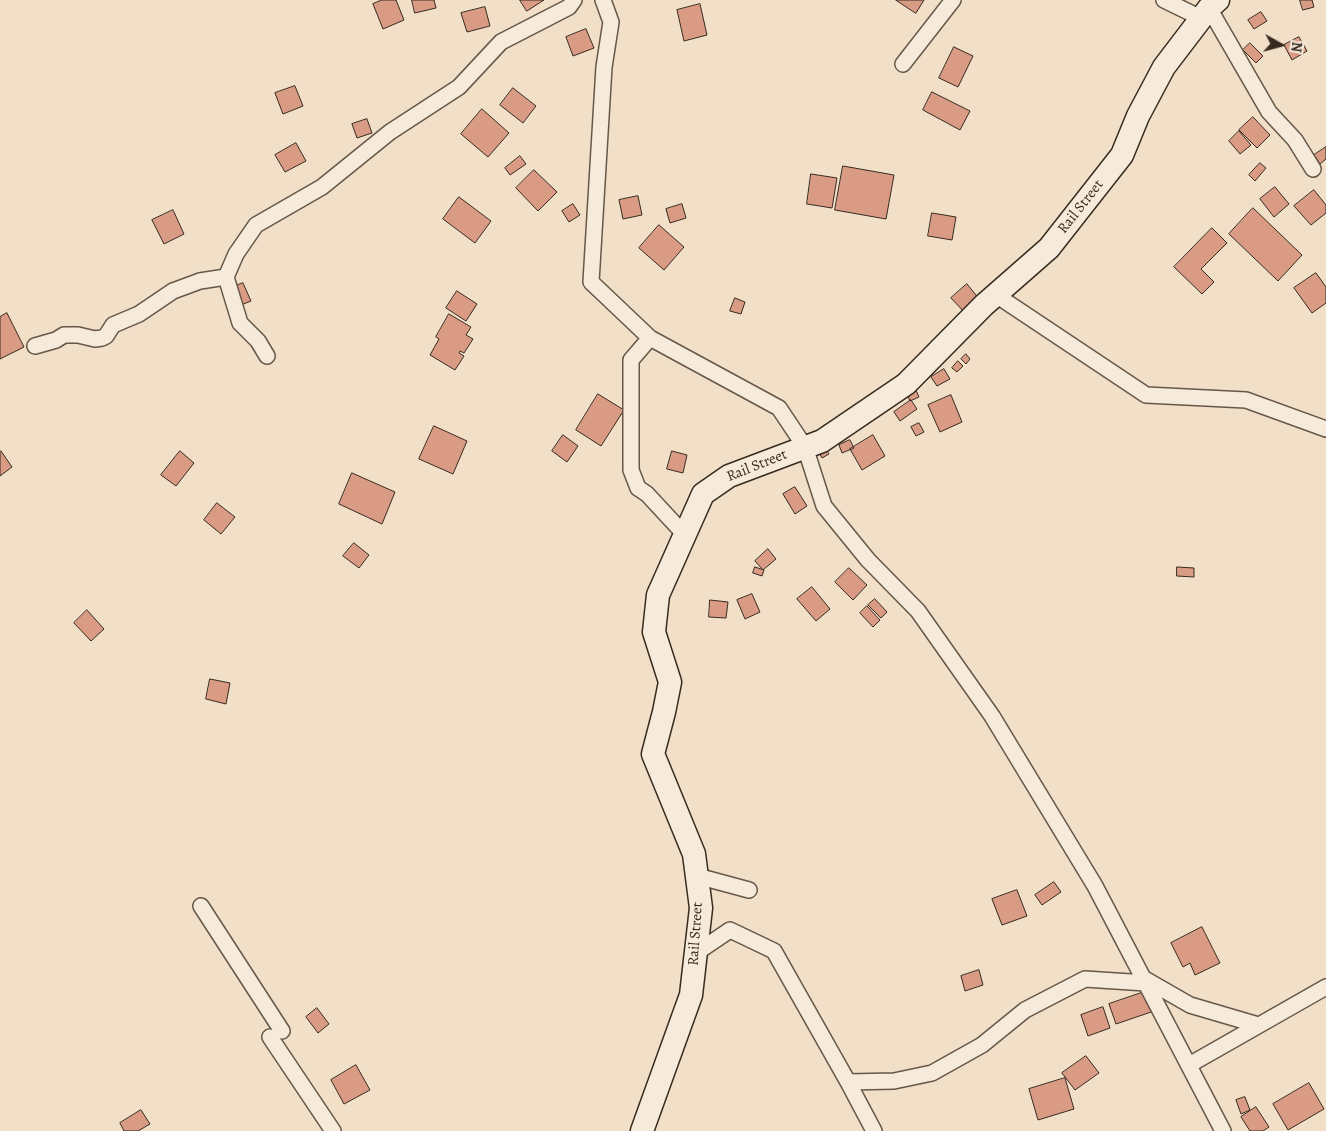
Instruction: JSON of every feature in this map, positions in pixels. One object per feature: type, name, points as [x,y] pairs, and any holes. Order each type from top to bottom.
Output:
[{"type":"street","points":[[267,356],[258,341],[240,323],[226,277],[236,254],[256,225],[322,187],[390,132],[459,87],[501,42],[569,7],[574,0]]},
{"type":"street","points":[[603,0],[611,22],[604,67],[591,282],[650,338],[779,408],[805,447],[824,506],[868,560],[918,611],[992,716],[1095,886],[1223,1131]]},
{"type":"street","points":[[903,64],[954,0]]},
{"type":"street","points":[[1164,0],[1209,8],[1268,112],[1294,140],[1313,169]]},
{"type":"street","name":"Rail Street","points":[[642,1131],[691,995],[701,908],[694,854],[652,754],[670,682],[654,632],[658,595],[703,494],[729,476],[822,441],[906,384],[996,295],[1049,248],[1122,155],[1138,116],[1164,67],[1209,8]]},
{"type":"street","points":[[35,346],[56,340],[64,335],[78,335],[95,339],[102,338],[106,336],[113,325],[139,314],[173,290],[200,281],[226,277]]},
{"type":"street","points":[[996,295],[1146,395],[1246,400],[1326,429]]},
{"type":"street","points":[[650,338],[631,360],[631,470],[638,488],[647,494],[685,535]]},
{"type":"street","points":[[697,876],[749,890]]},
{"type":"street","points":[[201,906],[333,1131]]},
{"type":"street","points":[[696,953],[730,930],[774,951],[874,1131]]},
{"type":"street","points":[[848,1082],[894,1081],[932,1073],[982,1045],[1025,1010],[1085,979],[1144,981],[1190,1005],[1258,1025]]},
{"type":"street","points":[[1189,1065],[1326,987]]},
{"type":"building","points":[[382,0],[396,0],[404,20],[383,29],[373,4]]},
{"type":"building","points":[[412,0],[434,0],[436,8],[415,13]]},
{"type":"building","points":[[520,0],[544,0],[527,11]]},
{"type":"building","points":[[896,0],[924,0],[916,13]]},
{"type":"building","points":[[1300,0],[1312,0],[1314,7],[1303,10]]},
{"type":"building","points":[[700,4],[707,35],[684,41],[677,10]]},
{"type":"building","points":[[485,7],[490,26],[467,32],[461,13]]},
{"type":"building","points":[[1261,12],[1267,21],[1254,29],[1248,20]]},
{"type":"building","points":[[586,29],[594,48],[573,56],[566,37]]},
{"type":"building","points":[[1299,37],[1307,51],[1292,60],[1284,45]]},
{"type":"building","points":[[1250,43],[1263,56],[1256,63],[1243,50]]},
{"type":"building","points":[[954,47],[973,56],[958,87],[939,78]]},
{"type":"building","points":[[295,86],[303,106],[283,114],[275,93]]},
{"type":"building","points":[[513,88],[536,106],[523,123],[500,105]]},
{"type":"building","points":[[932,92],[970,111],[960,130],[923,110]]},
{"type":"building","points":[[482,109],[509,133],[488,157],[461,134]]},
{"type":"building","points":[[1253,117],[1270,135],[1257,148],[1239,130]]},
{"type":"building","points":[[367,119],[372,133],[357,138],[352,124]]},
{"type":"building","points":[[1239,131],[1251,145],[1240,154],[1229,141]]},
{"type":"building","points":[[296,143],[306,161],[285,172],[275,155]]},
{"type":"building","points":[[1326,147],[1326,159],[1320,164],[1314,155]]},
{"type":"building","points":[[520,156],[526,164],[510,175],[505,168]]},
{"type":"building","points":[[1260,163],[1266,168],[1255,181],[1249,175]]},
{"type":"building","points":[[843,166],[894,175],[886,219],[835,210]]},
{"type":"building","points":[[534,170],[557,192],[538,211],[516,188]]},
{"type":"building","points":[[811,174],[837,178],[832,208],[807,204]]},
{"type":"building","points":[[1275,187],[1289,204],[1274,217],[1260,199]]},
{"type":"building","points":[[1314,190],[1326,205],[1326,213],[1311,225],[1294,206]]},
{"type":"building","points":[[638,196],[642,215],[623,219],[619,200]]},
{"type":"building","points":[[459,197],[491,221],[475,243],[443,219]]},
{"type":"building","points":[[573,204],[580,215],[569,222],[562,211]]},
{"type":"building","points":[[682,204],[686,218],[670,223],[666,209]]},
{"type":"building","points":[[1253,208],[1302,255],[1278,281],[1229,234]]},
{"type":"building","points":[[173,210],[184,234],[164,244],[152,220]]},
{"type":"building","points":[[932,213],[956,217],[952,240],[928,236]]},
{"type":"building","points":[[659,225],[684,247],[664,270],[639,248]]},
{"type":"building","points":[[1212,228],[1227,243],[1201,269],[1214,282],[1202,294],[1174,267]]},
{"type":"building","points":[[1316,273],[1326,287],[1326,303],[1312,313],[1294,288]]},
{"type":"building","points":[[243,283],[251,301],[241,305],[233,287]]},
{"type":"building","points":[[967,284],[980,300],[965,313],[951,298]]},
{"type":"building","points":[[457,291],[477,304],[466,321],[446,308]]},
{"type":"building","points":[[735,298],[745,302],[741,314],[730,311]]},
{"type":"building","points":[[7,313],[24,347],[0,359],[0,317]]},
{"type":"building","points":[[449,314],[471,327],[466,335],[473,339],[464,353],[460,351],[459,353],[464,356],[455,370],[430,355],[439,339],[436,337]]},
{"type":"building","points":[[966,354],[970,359],[966,364],[961,359]]},
{"type":"building","points":[[958,361],[963,366],[957,372],[952,368]]},
{"type":"building","points":[[944,369],[950,379],[937,386],[931,377]]},
{"type":"building","points":[[915,388],[919,397],[910,401],[906,392]]},
{"type":"building","points":[[598,394],[624,410],[601,446],[576,430]]},
{"type":"building","points":[[951,395],[962,422],[940,432],[928,405]]},
{"type":"building","points":[[911,400],[917,409],[900,421],[894,412]]},
{"type":"building","points":[[919,423],[924,432],[916,436],[911,427]]},
{"type":"building","points":[[434,426],[467,441],[453,474],[419,459]]},
{"type":"building","points":[[563,435],[578,446],[567,462],[552,451]]},
{"type":"building","points":[[873,435],[885,456],[862,470],[850,449]]},
{"type":"building","points":[[850,440],[854,448],[842,453],[839,445]]},
{"type":"building","points":[[826,449],[829,454],[822,458],[819,453]]},
{"type":"building","points":[[180,451],[194,463],[176,486],[161,475]]},
{"type":"building","points":[[672,451],[687,455],[683,473],[667,469]]},
{"type":"building","points":[[0,452],[12,467],[0,476]]},
{"type":"building","points":[[352,473],[395,492],[382,524],[339,504]]},
{"type":"building","points":[[795,487],[807,506],[795,514],[783,494]]},
{"type":"building","points":[[217,503],[235,517],[221,534],[204,520]]},
{"type":"building","points":[[354,543],[369,555],[359,568],[343,556]]},
{"type":"building","points":[[768,549],[776,559],[763,570],[755,561]]},
{"type":"building","points":[[755,567],[764,570],[762,576],[753,573]]},
{"type":"building","points":[[1177,567],[1194,568],[1194,577],[1177,576]]},
{"type":"building","points":[[849,568],[867,585],[853,600],[835,582]]},
{"type":"building","points":[[812,587],[830,609],[816,621],[797,599]]},
{"type":"building","points":[[752,594],[760,612],[745,619],[737,600]]},
{"type":"building","points":[[875,599],[887,612],[881,618],[868,605]]},
{"type":"building","points":[[710,600],[728,602],[726,618],[709,617]]},
{"type":"building","points":[[867,606],[880,620],[873,627],[860,613]]},
{"type":"building","points":[[87,610],[104,629],[91,641],[74,623]]},
{"type":"building","points":[[210,679],[230,683],[226,704],[206,699]]},
{"type":"building","points":[[1054,882],[1061,892],[1042,905],[1035,895]]},
{"type":"building","points":[[1017,890],[1027,916],[1002,925],[992,899]]},
{"type":"building","points":[[1202,927],[1220,963],[1195,975],[1190,963],[1183,967],[1171,943]]},
{"type":"building","points":[[979,970],[983,985],[965,991],[961,976]]},
{"type":"building","points":[[1150,990],[1157,1010],[1116,1024],[1109,1004]]},
{"type":"building","points":[[1103,1007],[1110,1028],[1088,1036],[1081,1015]]},
{"type":"building","points":[[317,1008],[329,1024],[318,1033],[306,1017]]},
{"type":"building","points":[[1086,1056],[1099,1073],[1075,1090],[1062,1073]]},
{"type":"building","points":[[356,1065],[370,1090],[344,1104],[331,1080]]},
{"type":"building","points":[[1065,1078],[1074,1109],[1038,1120],[1029,1089]]},
{"type":"building","points":[[1309,1083],[1324,1109],[1288,1130],[1273,1104]]},
{"type":"building","points":[[1245,1097],[1250,1110],[1241,1114],[1236,1100]]},
{"type":"building","points":[[1256,1107],[1269,1127],[1263,1131],[1250,1131],[1241,1117]]},
{"type":"building","points":[[141,1110],[150,1124],[138,1131],[124,1131],[120,1123]]}]
